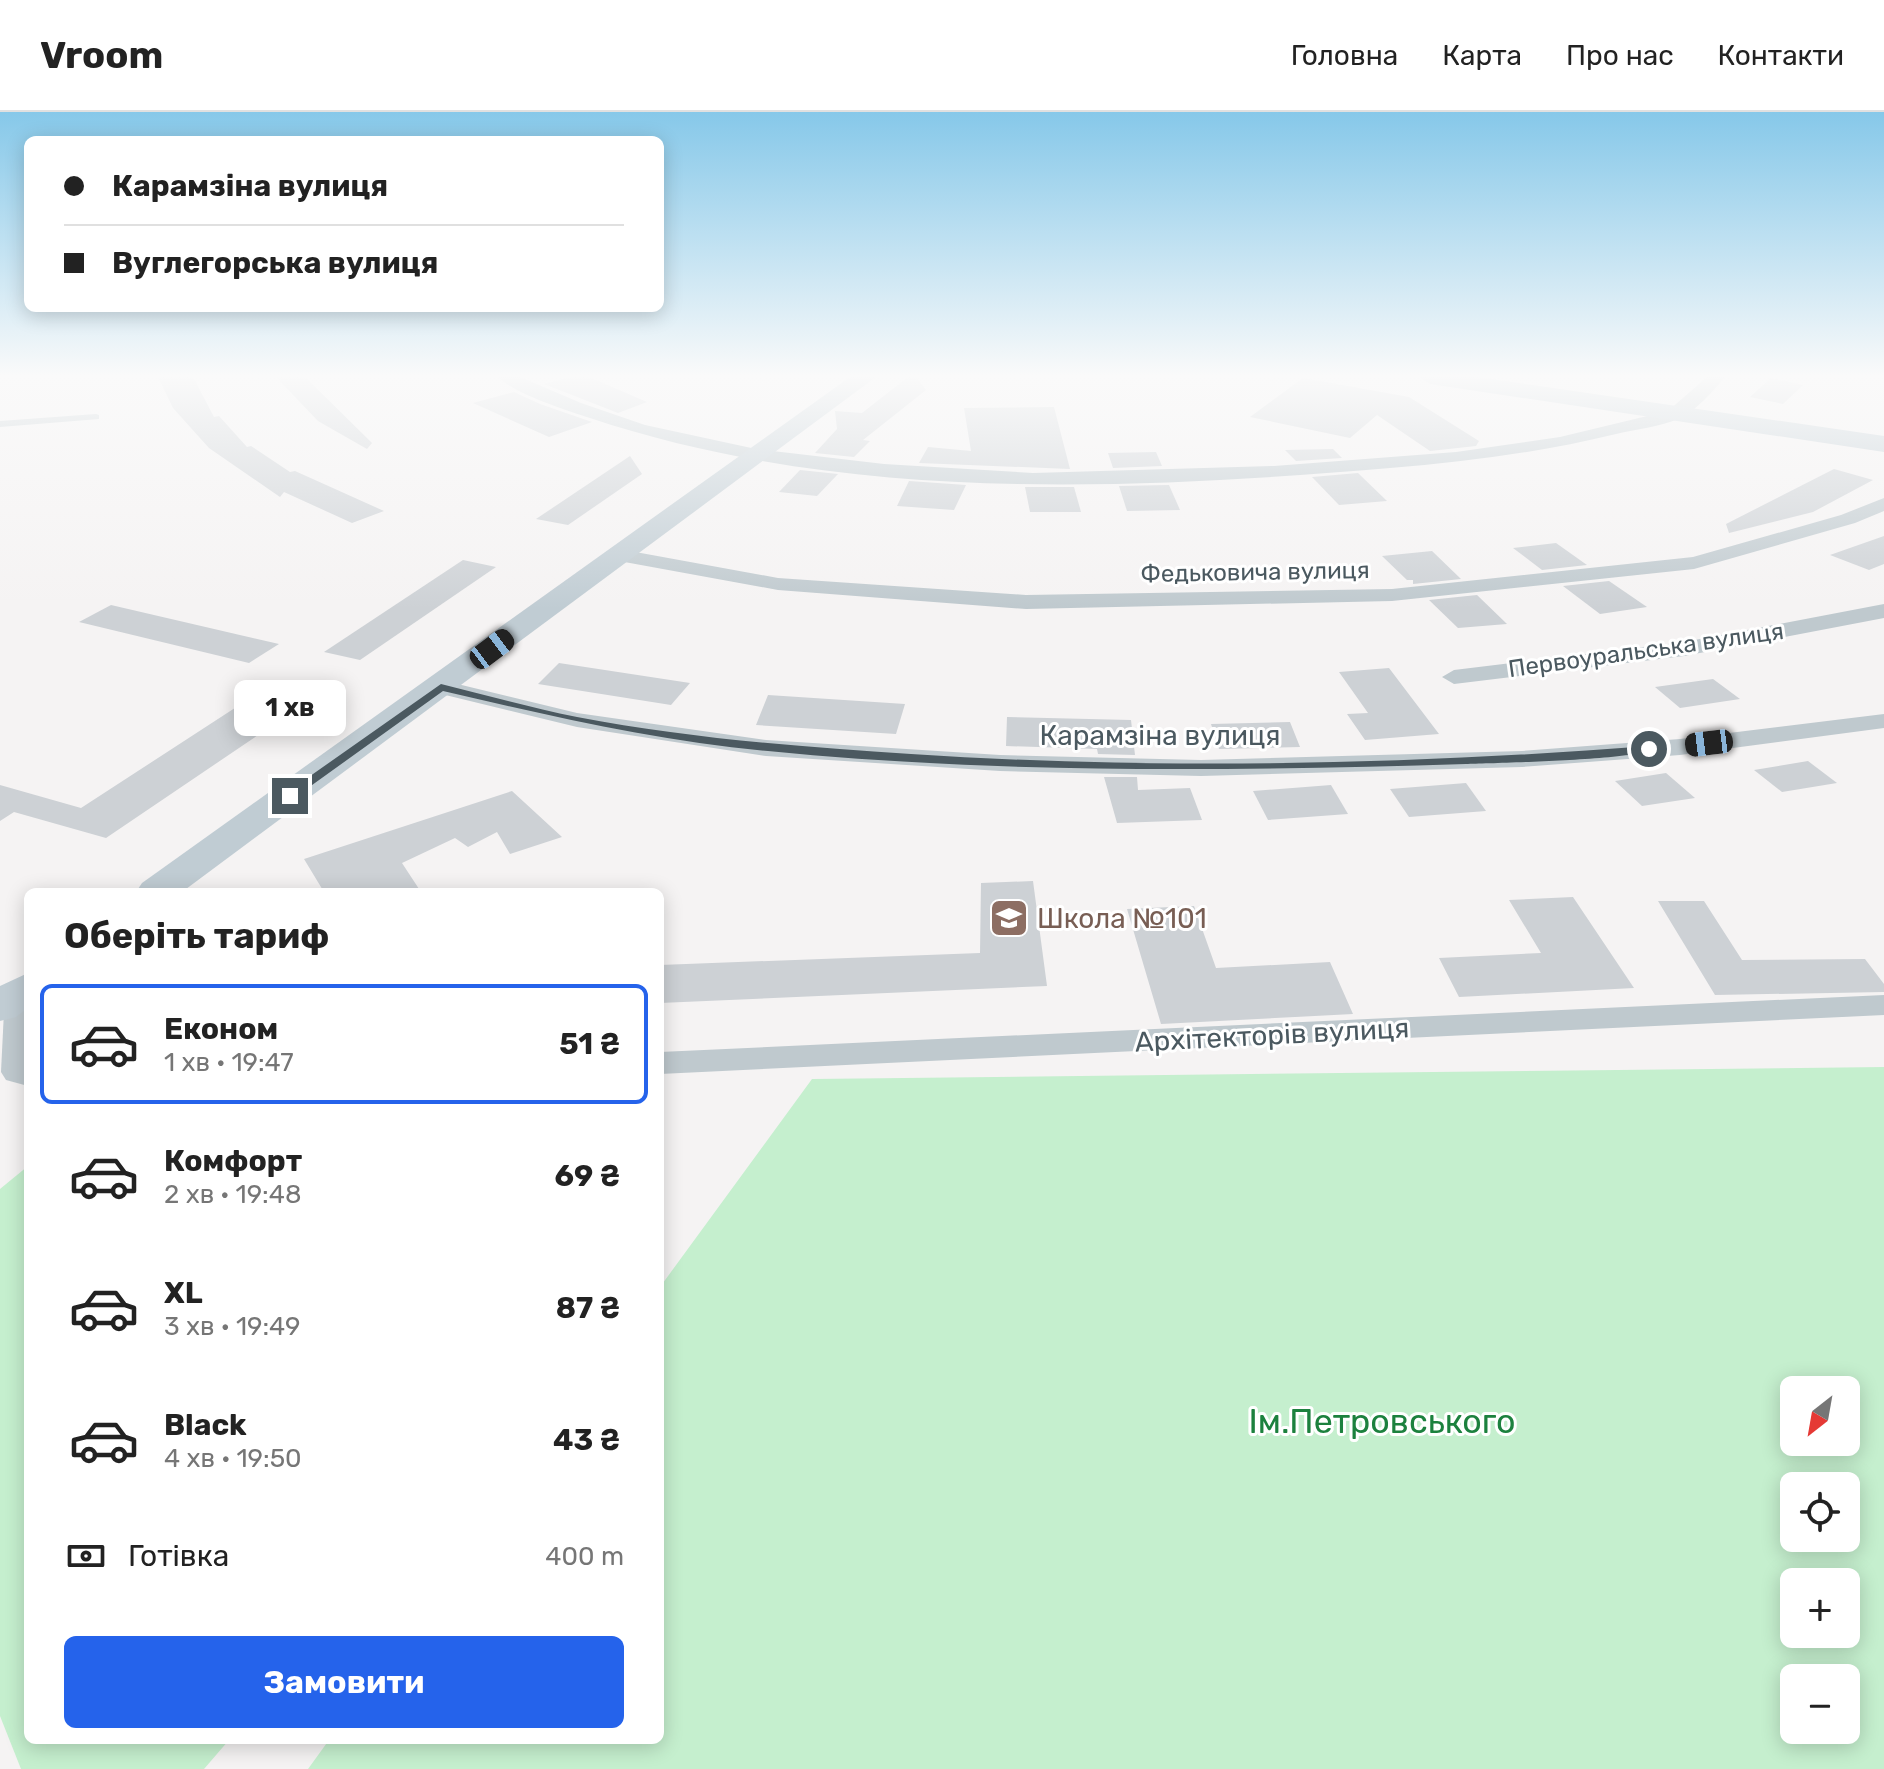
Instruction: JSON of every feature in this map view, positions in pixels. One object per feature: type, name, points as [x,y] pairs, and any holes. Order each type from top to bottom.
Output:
[{"type":"main road","points":[[162,888],[441,687],[756,454]]},
{"type":"street","points":[[759,454],[884,470],[1033,479],[1274,472],[1459,454]]},
{"type":"street","name":"Федьковича вулиця","points":[[619,555],[778,584],[1026,602],[1392,595],[1694,563],[1848,519],[1884,504]]},
{"type":"street","name":"Первоуральська вулиця","points":[[1454,677],[1684,649],[1884,611]]},
{"type":"street","name":"Карамзіна вулиця","points":[[441,687],[577,720],[766,748],[1000,763],[1201,768],[1522,759],[1680,747],[1884,721]]},
{"type":"street","points":[[16,995],[18,1072],[24,1074]]},
{"type":"street","name":"Архітекторів вулиця","points":[[664,1063],[1884,1005]]},
{"type":"green space","name":"Ім.Петровського","points":[[1884,1067],[1884,1769],[308,1769],[326,1744],[664,1744],[664,1282],[812,1079]]},
{"type":"green space","points":[[24,1169],[24,1744],[226,1744],[204,1769],[21,1769],[0,1716],[0,1189]]},
{"type":"building","points":[[218,454],[263,454],[290,472],[295,471],[384,511],[352,523],[284,492],[280,497]]},
{"type":"building","points":[[924,454],[1066,454],[1070,469],[919,463]]},
{"type":"building","points":[[1108,454],[1157,454],[1162,466],[1113,468]]},
{"type":"building","points":[[1289,454],[1338,454],[1342,458],[1296,461]]},
{"type":"building","points":[[630,456],[642,474],[568,525],[536,519]]},
{"type":"building","points":[[1834,469],[1873,480],[1813,512],[1729,533],[1726,524]]},
{"type":"building","points":[[800,470],[838,474],[817,496],[779,492]]},
{"type":"building","points":[[1358,473],[1387,501],[1339,505],[1312,477]]},
{"type":"building","points":[[909,481],[966,485],[954,510],[897,506]]},
{"type":"building","points":[[1169,485],[1180,510],[1127,511],[1119,486]]},
{"type":"building","points":[[1025,487],[1074,487],[1081,512],[1030,512]]},
{"type":"building","points":[[1884,536],[1884,564],[1869,570],[1830,555]]},
{"type":"building","points":[[1556,543],[1587,565],[1542,570],[1513,548]]},
{"type":"building","points":[[1432,551],[1461,579],[1413,584],[1413,580],[1407,580],[1382,556]]},
{"type":"building","points":[[463,560],[496,567],[360,660],[324,652]]},
{"type":"building","points":[[1609,581],[1647,607],[1600,614],[1563,586]]},
{"type":"building","points":[[1477,595],[1507,624],[1458,628],[1429,600]]},
{"type":"building","points":[[111,605],[279,644],[249,663],[79,622]]},
{"type":"building","points":[[559,663],[690,683],[671,705],[538,684]]},
{"type":"building","points":[[1389,668],[1439,734],[1365,740],[1347,714],[1368,713],[1339,672]]},
{"type":"building","points":[[1713,679],[1740,699],[1680,708],[1655,687]]},
{"type":"building","points":[[258,693],[304,704],[106,838],[14,812],[0,821],[0,785],[81,808]]},
{"type":"building","points":[[768,695],[905,704],[896,734],[756,725]]},
{"type":"building","points":[[1007,717],[1131,720],[1135,755],[1098,754],[1097,749],[1006,746]]},
{"type":"building","points":[[1290,722],[1300,747],[1219,749],[1211,724]]},
{"type":"building","points":[[1808,761],[1837,783],[1782,792],[1754,770]]},
{"type":"building","points":[[1666,773],[1695,798],[1642,806],[1615,781]]},
{"type":"building","points":[[1104,777],[1137,777],[1138,790],[1190,788],[1202,820],[1117,823]]},
{"type":"building","points":[[1466,783],[1486,811],[1409,817],[1390,789]]},
{"type":"building","points":[[1331,785],[1348,814],[1268,820],[1253,791]]},
{"type":"building","points":[[512,791],[562,837],[510,854],[497,832],[468,847],[455,838],[402,863],[418,888],[322,888],[304,859]]},
{"type":"building","name":"Школа №101","points":[[1033,881],[1047,986],[664,1003],[664,965],[980,953],[981,883]]},
{"type":"building","points":[[1573,897],[1634,988],[1459,997],[1439,958],[1541,953],[1509,900]]},
{"type":"building","points":[[1658,901],[1704,901],[1742,960],[1865,959],[1884,984],[1884,992],[1715,995]]},
{"type":"building","points":[[1194,906],[1216,968],[1330,962],[1353,1014],[1161,1024],[1127,909]]},
{"type":"place","name":"Школа №101","points":[[1009,918]]},
{"type":"route","points":[[290,796],[441,687],[577,720],[766,748],[1000,763],[1201,768],[1522,759],[1649,749]]}]
